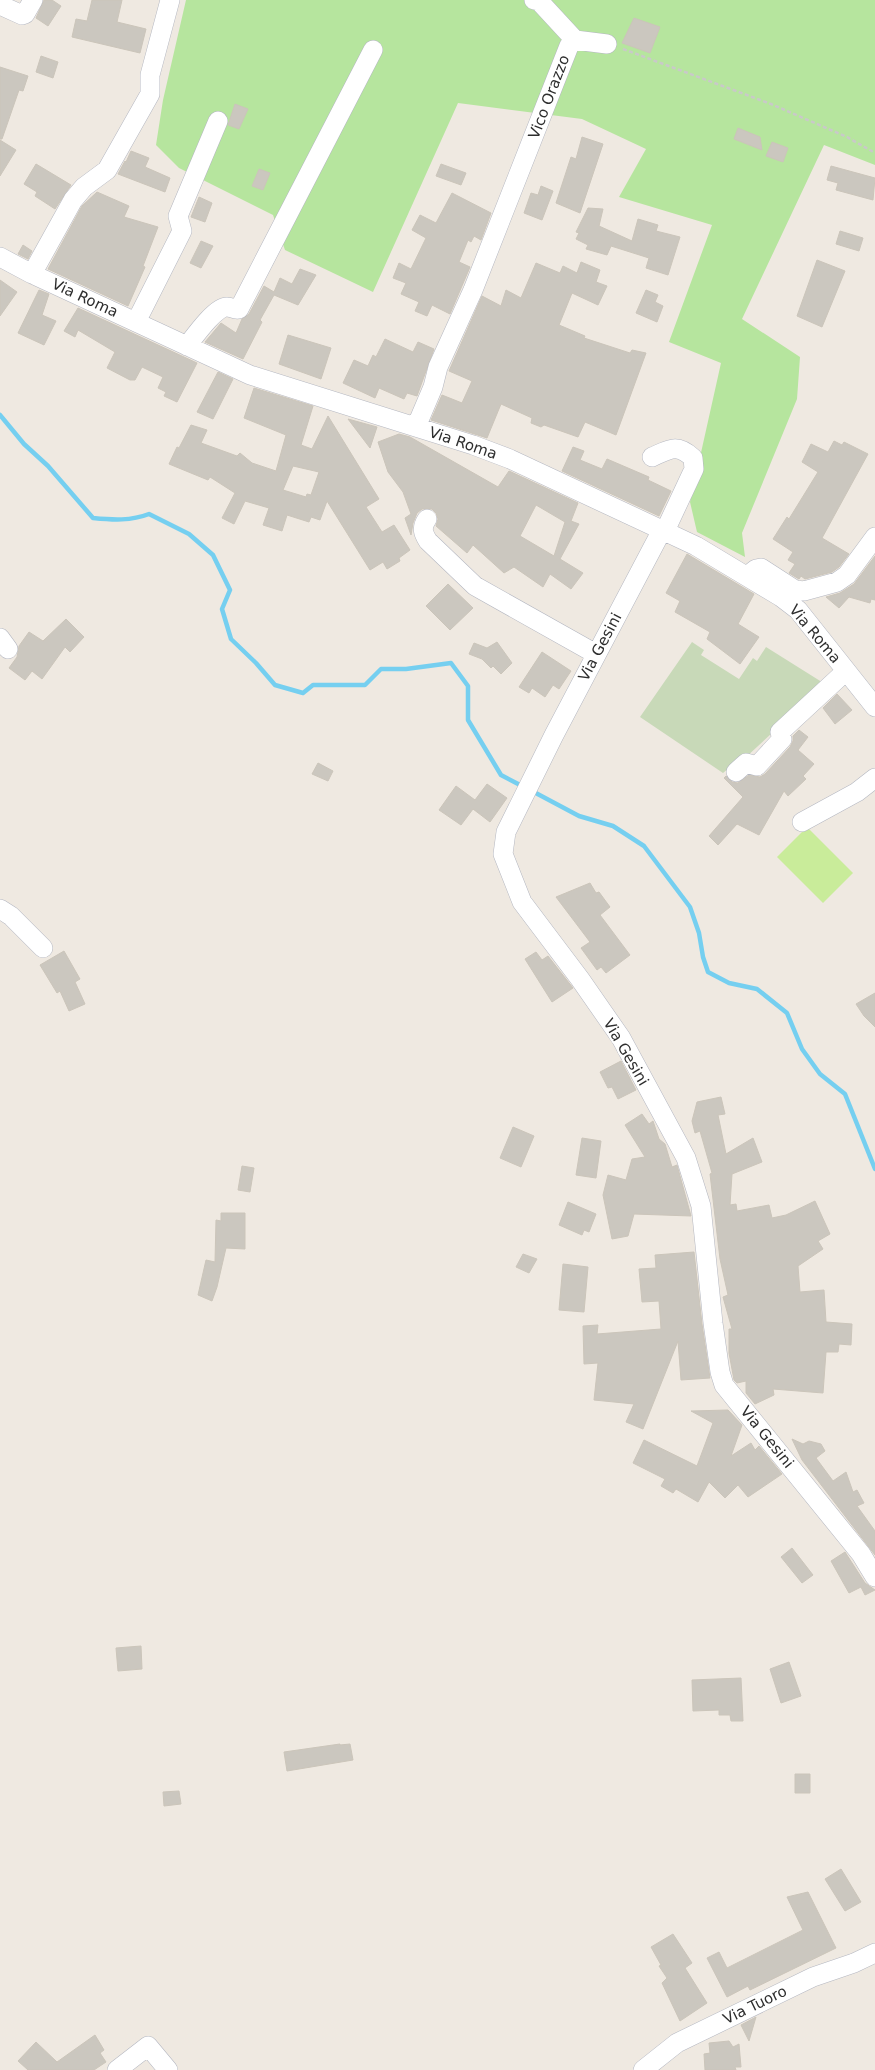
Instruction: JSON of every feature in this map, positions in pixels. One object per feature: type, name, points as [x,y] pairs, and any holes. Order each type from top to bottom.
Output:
[{"type":"street","points":[[0,5],[22,15],[25,14],[33,0]]},
{"type":"street","points":[[32,274],[73,200],[84,187],[106,170],[150,94],[150,75],[170,0]]},
{"type":"street","points":[[534,0],[539,1],[575,40]]},
{"type":"street","name":"Vico Orazzo","points":[[416,427],[433,387],[438,367],[473,290],[569,46],[575,40],[607,44]]},
{"type":"street","points":[[187,346],[213,315],[222,308],[226,306],[239,309],[373,50]]},
{"type":"street","points":[[136,322],[182,231],[178,216],[218,121]]},
{"type":"street","name":"Via Roma","points":[[0,257],[32,274],[250,375],[473,445],[510,459],[663,530],[748,576],[798,610],[875,707]]},
{"type":"street","name":"Via Gesini","points":[[652,457],[671,448],[679,448],[694,458],[694,469],[554,735],[506,832],[502,854],[522,902],[580,979],[621,1038],[686,1158],[701,1206],[714,1333],[724,1385],[861,1554],[875,1577]]},
{"type":"street","points":[[426,519],[423,526],[423,534],[428,541],[475,586],[596,654]]},
{"type":"street","points":[[748,576],[756,569],[761,568],[794,590],[804,592],[837,582],[848,575],[875,537]]},
{"type":"street","points":[[736,772],[746,763],[757,766],[782,739],[780,732],[846,671]]},
{"type":"street","points":[[802,822],[858,792],[875,778]]},
{"type":"street","points":[[0,909],[11,916],[43,948]]},
{"type":"street","name":"Via Tuoro","points":[[643,2070],[677,2043],[813,1977],[854,1963],[875,1953]]},
{"type":"street","points":[[117,2070],[148,2046],[168,2070]]},
{"type":"path","points":[[607,44],[771,104],[847,137],[875,153]]},
{"type":"green space","points":[[186,0],[875,0],[875,165],[824,145],[742,319],[800,357],[797,399],[742,533],[745,557],[697,532],[690,502],[721,363],[669,342],[712,225],[619,197],[646,149],[582,119],[458,103],[373,292],[285,250],[273,215],[179,168],[156,145],[163,100]]},
{"type":"green space","points":[[692,642],[704,650],[701,655],[739,679],[753,658],[757,661],[766,647],[825,684],[732,770],[729,768],[723,773],[640,717]]},
{"type":"green space","points":[[807,827],[853,873],[823,903],[777,857]]},
{"type":"building","points":[[44,0],[52,0],[61,6],[48,26],[36,18]]},
{"type":"building","points":[[92,0],[122,0],[117,22],[146,29],[140,53],[72,37],[76,19],[87,21]]},
{"type":"building","points":[[634,18],[660,27],[650,53],[622,43]]},
{"type":"building","points":[[41,56],[58,62],[53,78],[36,72]]},
{"type":"building","points":[[0,67],[28,76],[23,91],[19,90],[2,139],[0,139]]},
{"type":"building","points":[[235,104],[248,109],[239,129],[228,125]]},
{"type":"building","points":[[738,128],[760,137],[762,150],[734,139]]},
{"type":"building","points":[[582,137],[603,144],[580,213],[556,203],[571,157],[576,159]]},
{"type":"building","points":[[0,140],[16,150],[0,176]]},
{"type":"building","points":[[772,142],[788,148],[783,162],[766,156]]},
{"type":"building","points":[[131,151],[149,158],[145,167],[170,178],[165,192],[118,174]]},
{"type":"building","points":[[36,164],[71,185],[55,209],[35,196],[37,192],[24,184]]},
{"type":"building","points":[[441,164],[466,173],[461,185],[436,176]]},
{"type":"building","points":[[831,166],[875,178],[873,200],[836,190],[838,183],[827,180]]},
{"type":"building","points":[[259,169],[270,173],[263,190],[252,186]]},
{"type":"building","points":[[541,186],[553,191],[542,220],[524,213],[531,193],[538,195]]},
{"type":"building","points":[[97,192],[129,206],[124,217],[158,227],[143,266],[145,267],[128,306],[48,269],[82,206]]},
{"type":"building","points":[[452,193],[491,213],[481,240],[474,236],[471,242],[468,240],[459,262],[470,267],[450,314],[432,305],[427,316],[415,311],[419,302],[401,294],[406,283],[393,278],[399,263],[411,269],[426,238],[412,230],[420,215],[436,223]]},
{"type":"building","points":[[199,197],[212,203],[205,222],[191,217]]},
{"type":"building","points":[[588,208],[603,209],[599,226],[632,241],[638,219],[658,225],[656,231],[680,237],[668,275],[646,268],[649,258],[611,246],[607,255],[586,249],[588,245],[576,239],[579,233],[576,232]]},
{"type":"building","points":[[840,231],[863,238],[859,251],[836,244]]},
{"type":"building","points":[[201,241],[213,246],[201,268],[190,263]]},
{"type":"building","points":[[23,245],[32,251],[28,259],[18,254]]},
{"type":"building","points":[[817,260],[845,271],[822,327],[797,316]]},
{"type":"building","points":[[581,262],[600,270],[596,282],[607,286],[598,305],[572,293],[559,325],[585,336],[584,338],[630,353],[632,350],[646,353],[616,435],[585,422],[578,437],[544,425],[541,427],[531,423],[532,418],[501,404],[487,438],[431,420],[442,395],[462,403],[472,381],[449,371],[482,296],[501,306],[506,290],[521,298],[536,263],[560,273],[563,266],[577,273]]},
{"type":"building","points":[[300,269],[316,275],[298,305],[274,295],[260,320],[262,322],[243,359],[205,342],[221,323],[236,333],[242,319],[249,314],[264,286],[274,292],[280,278],[292,284]]},
{"type":"building","points":[[0,280],[17,292],[0,316]]},
{"type":"building","points":[[39,290],[49,294],[42,315],[56,321],[44,345],[18,333]]},
{"type":"building","points":[[646,290],[658,295],[655,302],[663,306],[657,322],[636,313]]},
{"type":"building","points":[[78,308],[197,363],[177,402],[164,396],[166,392],[158,388],[163,377],[142,367],[135,380],[130,380],[107,368],[115,352],[78,330],[75,337],[64,331]]},
{"type":"building","points":[[288,335],[331,348],[321,379],[279,364]]},
{"type":"building","points":[[385,339],[413,352],[418,342],[434,349],[417,396],[407,393],[404,399],[379,388],[375,398],[343,383],[354,360],[368,366],[373,355],[376,357]]},
{"type":"building","points":[[218,372],[233,379],[213,419],[197,412]]},
{"type":"building","points":[[254,388],[313,406],[301,445],[312,449],[328,416],[379,499],[366,507],[382,532],[394,525],[410,550],[399,558],[400,561],[387,569],[383,562],[370,570],[327,501],[320,520],[311,517],[309,522],[287,515],[282,531],[263,525],[269,508],[245,501],[234,524],[222,518],[235,493],[210,477],[208,480],[169,464],[191,425],[207,430],[201,443],[237,456],[240,453],[252,463],[276,471],[286,435],[244,418]],"holes":[[[293,466],[319,472],[311,495],[307,494],[306,497],[283,490]]]},
{"type":"building","points":[[348,419],[377,427],[370,448]]},
{"type":"building","points":[[399,434],[410,437],[498,487],[509,471],[578,503],[571,521],[579,524],[560,559],[583,573],[571,589],[550,574],[543,587],[514,567],[504,573],[473,545],[467,553],[436,526],[438,519],[432,509],[422,509],[417,513],[411,535],[405,518],[411,514],[403,492],[388,472],[378,442]],"holes":[[[536,505],[565,522],[554,556],[520,536]]]},
{"type":"building","points":[[834,441],[842,445],[844,442],[868,454],[822,538],[849,554],[839,567],[832,572],[805,579],[801,576],[799,579],[789,573],[795,564],[788,560],[793,552],[773,539],[787,517],[789,519],[818,472],[802,462],[811,444],[828,452]]},
{"type":"building","points":[[573,447],[584,451],[580,460],[602,469],[607,459],[649,477],[648,480],[671,491],[659,516],[562,471]]},
{"type":"building","points":[[687,554],[754,594],[738,624],[759,637],[740,664],[707,639],[710,632],[675,612],[680,601],[666,593]]},
{"type":"building","points":[[875,556],[875,600],[871,599],[870,603],[849,597],[839,608],[826,597],[840,593],[854,584]]},
{"type":"building","points":[[448,584],[473,608],[450,630],[426,606]]},
{"type":"building","points":[[66,619],[84,637],[70,652],[65,647],[42,679],[32,671],[25,680],[9,668],[17,657],[19,646],[29,632],[43,641]]},
{"type":"building","points":[[497,642],[512,663],[501,674],[482,659],[469,654],[474,643],[487,648]]},
{"type":"building","points":[[542,652],[571,671],[559,689],[553,685],[545,697],[532,688],[529,693],[519,687]]},
{"type":"building","points":[[837,694],[852,710],[835,724],[823,708]]},
{"type":"building","points":[[799,730],[808,737],[798,750],[814,764],[803,776],[806,779],[788,796],[784,791],[759,835],[737,824],[718,845],[709,836],[743,797],[724,778],[726,776],[732,782],[738,783],[749,775],[760,777],[765,774],[790,747],[793,736]]},
{"type":"building","points":[[318,763],[333,771],[328,781],[312,774]]},
{"type":"building","points":[[487,784],[507,798],[490,822],[473,809],[461,825],[439,810],[456,786],[475,800]]},
{"type":"building","points":[[590,883],[596,893],[599,892],[610,907],[600,915],[630,955],[606,973],[601,967],[597,970],[581,948],[590,942],[556,897]]},
{"type":"building","points":[[64,951],[80,979],[75,982],[85,1004],[69,1011],[60,991],[57,993],[40,965]]},
{"type":"building","points":[[536,952],[542,960],[548,956],[573,988],[552,1002],[525,959]]},
{"type":"building","points":[[875,993],[875,1027],[856,1004]]},
{"type":"building","points":[[621,1061],[636,1090],[618,1099],[612,1087],[608,1088],[600,1072]]},
{"type":"building","points":[[721,1097],[725,1114],[718,1115],[726,1154],[753,1138],[762,1162],[732,1174],[730,1205],[736,1204],[737,1211],[769,1205],[772,1218],[786,1215],[815,1201],[830,1234],[818,1241],[823,1249],[798,1266],[800,1292],[824,1290],[826,1322],[852,1324],[851,1345],[839,1344],[838,1352],[826,1352],[823,1393],[773,1389],[774,1395],[755,1404],[746,1393],[746,1381],[737,1383],[734,1380],[729,1353],[729,1329],[732,1329],[723,1297],[728,1295],[720,1259],[710,1174],[712,1173],[700,1131],[695,1133],[692,1121],[697,1102]]},
{"type":"building","points":[[642,1114],[649,1124],[653,1121],[659,1139],[665,1144],[672,1167],[677,1165],[691,1216],[634,1214],[628,1236],[612,1239],[603,1195],[608,1175],[626,1180],[632,1159],[645,1157],[625,1125]]},
{"type":"building","points":[[513,1127],[534,1136],[521,1167],[500,1158]]},
{"type":"building","points":[[582,1138],[601,1141],[596,1178],[576,1175]]},
{"type":"building","points":[[242,1166],[254,1168],[250,1192],[238,1190]]},
{"type":"building","points":[[568,1202],[596,1214],[589,1232],[584,1230],[582,1235],[559,1225]]},
{"type":"building","points":[[221,1213],[245,1213],[245,1249],[226,1248],[212,1301],[198,1295],[206,1260],[215,1262],[216,1220],[221,1221]]},
{"type":"building","points":[[694,1252],[710,1378],[681,1380],[678,1341],[643,1429],[626,1422],[634,1404],[594,1400],[598,1363],[584,1364],[583,1326],[598,1325],[597,1334],[661,1329],[659,1301],[642,1302],[639,1269],[656,1268],[655,1255]]},
{"type":"building","points":[[523,1254],[537,1259],[529,1273],[516,1267]]},
{"type":"building","points":[[563,1264],[588,1267],[584,1312],[559,1310]]},
{"type":"building","points":[[728,1410],[742,1425],[731,1456],[751,1443],[755,1450],[759,1446],[782,1474],[748,1497],[738,1485],[725,1498],[709,1482],[698,1502],[676,1489],[673,1493],[661,1486],[665,1479],[633,1463],[644,1440],[697,1466],[713,1423],[691,1411]]},
{"type":"building","points":[[792,1439],[803,1444],[809,1441],[821,1444],[825,1451],[816,1458],[833,1481],[846,1472],[853,1492],[857,1490],[864,1503],[857,1506],[875,1531],[875,1555],[802,1460]]},
{"type":"building","points":[[792,1548],[813,1575],[802,1583],[781,1557]]},
{"type":"building","points":[[845,1552],[865,1583],[875,1590],[865,1595],[861,1587],[849,1593],[831,1561]]},
{"type":"building","points":[[141,1646],[142,1669],[118,1671],[116,1648]]},
{"type":"building","points":[[789,1662],[801,1696],[781,1703],[770,1669]]},
{"type":"building","points":[[741,1678],[743,1721],[731,1721],[730,1715],[719,1715],[719,1710],[693,1711],[692,1680]]},
{"type":"building","points":[[350,1744],[353,1760],[287,1771],[284,1752]]},
{"type":"building","points":[[795,1774],[810,1774],[810,1793],[795,1793]]},
{"type":"building","points":[[179,1791],[181,1804],[164,1806],[163,1792]]},
{"type":"building","points":[[841,1869],[861,1902],[845,1911],[825,1879]]},
{"type":"building","points":[[808,1892],[836,1948],[750,1990],[748,1986],[727,1997],[707,1958],[719,1952],[727,1968],[803,1930],[787,1897]]},
{"type":"building","points":[[673,1934],[692,1963],[685,1968],[707,2003],[680,2021],[662,1983],[667,1978],[659,1966],[661,1965],[651,1947]]},
{"type":"building","points":[[756,2017],[749,2041],[741,2025]]},
{"type":"building","points":[[95,2035],[104,2050],[100,2053],[106,2062],[94,2070],[28,2070],[18,2061],[36,2042],[57,2062]]},
{"type":"building","points":[[729,2041],[733,2047],[739,2044],[741,2067],[735,2067],[736,2070],[705,2070],[704,2054],[710,2053],[709,2043]]},
{"type":"waterway","points":[[0,415],[24,444],[48,466],[93,518],[122,519],[149,514],[189,534],[213,555],[230,590],[222,609],[231,639],[275,685],[303,693],[313,685],[365,685],[381,669],[406,669],[451,663],[468,686],[468,720],[501,775],[522,786]]},
{"type":"waterway","points":[[532,791],[579,816],[613,826],[644,846],[690,907],[699,933],[708,972],[729,983],[757,989],[787,1013],[802,1049],[820,1074],[845,1094],[875,1169]]}]
